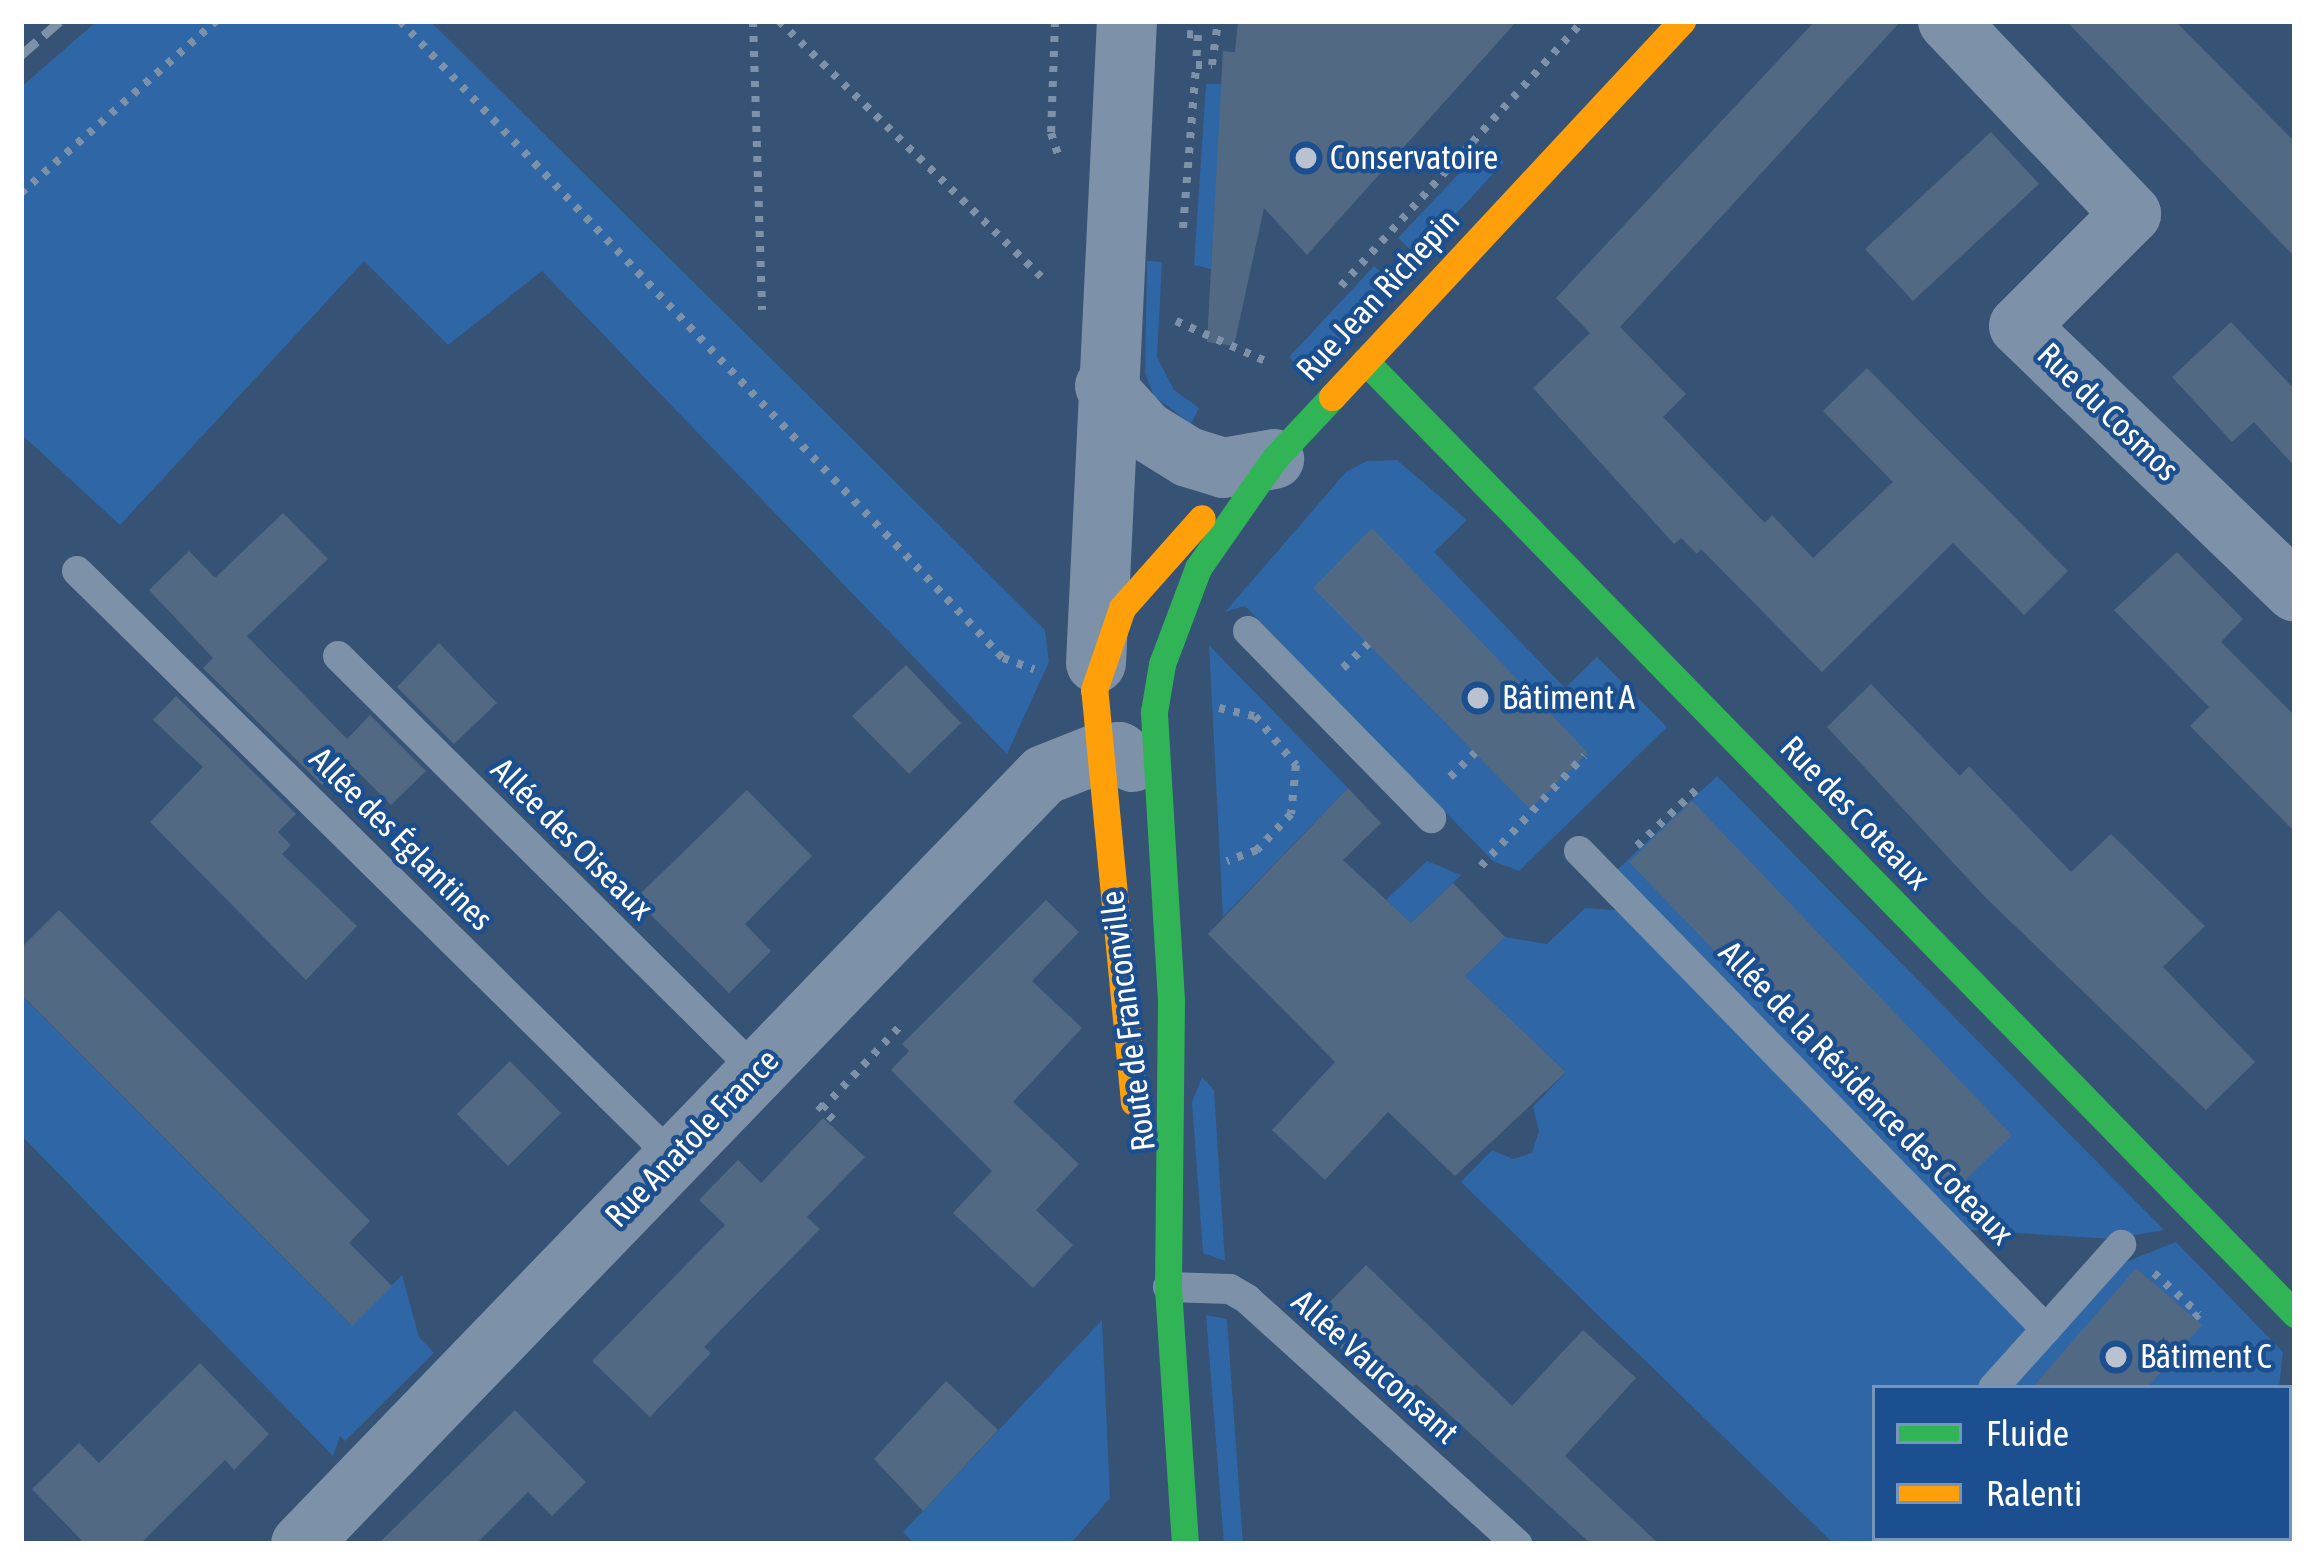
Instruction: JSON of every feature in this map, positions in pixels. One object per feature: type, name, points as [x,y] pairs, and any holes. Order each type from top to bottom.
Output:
[{"type":"main road","name":"Rue Jean Richepin","points":[[1118,617],[1235,508],[1274,459],[1682,21]]},
{"type":"main road","name":"Rue des Coteaux","points":[[1365,361],[2295,1313]]},
{"type":"main road","name":"Rue Jean Richepin","points":[[1118,617],[1202,517],[1274,459]]},
{"type":"main road","name":"Rue Jean Richepin","points":[[1118,617],[1162,664]]},
{"type":"main road","name":"Route de Franconville","points":[[1162,664],[1154,712],[1129,769],[1133,1099],[1168,1287]]},
{"type":"main road","name":"Route de Franconville","points":[[1129,769],[1171,1000],[1168,1287],[1185,1544]]},
{"type":"street","name":"Route de Franconville","points":[[1127,21],[1105,386],[1118,617],[1127,677],[1129,769]]},
{"type":"street","name":"Rue du Cosmos","points":[[1948,21],[2131,214],[2019,326],[2295,592]]},
{"type":"street","points":[[1105,386],[1146,430],[1188,457],[1223,468],[1274,459]]},
{"type":"street","name":"Rue Anatole France","points":[[301,1544],[1054,767],[1129,769]]},
{"type":"lane","name":"Allée des Églantines","points":[[77,571],[673,1158]]},
{"type":"lane","points":[[1248,632],[1431,818]]},
{"type":"lane","name":"Allée des Oiseaux","points":[[338,656],[756,1071]]},
{"type":"lane","name":"Allée de la Résidence des Coteaux","points":[[1580,850],[2046,1329]]},
{"type":"lane","points":[[1996,1385],[2121,1245]]},
{"type":"lane","name":"Allée Vauconsant","points":[[1168,1287],[1230,1289],[1246,1299],[1516,1544]]},
{"type":"path","points":[[21,193],[216,21]]},
{"type":"path","points":[[400,21],[1003,658],[1118,617]]},
{"type":"path","points":[[753,21],[762,310]]},
{"type":"path","points":[[779,21],[1046,281]]},
{"type":"path","points":[[1196,64],[1212,64],[1218,21]]},
{"type":"path","points":[[1332,295],[1582,21]]},
{"type":"path","points":[[1181,248],[1198,35]]},
{"type":"path","points":[[1177,308],[1176,326],[1270,363]]},
{"type":"path","points":[[1256,378],[1286,346]]},
{"type":"path","points":[[1198,704],[1255,716],[1295,765],[1291,814],[1257,850],[1208,868]]},
{"type":"path","points":[[1480,866],[1584,756]]},
{"type":"path","points":[[1606,877],[1706,780]]},
{"type":"path","points":[[822,1109],[903,1022]]},
{"type":"path","points":[[2121,1245],[2199,1314],[2194,1318]]},
{"type":"shaded area","points":[[97,21],[430,21],[1045,630],[1049,662],[1007,754],[542,271],[448,345],[364,261],[120,525],[21,434],[21,87]]},
{"type":"shaded area","points":[[1206,84],[1222,84],[1211,269],[1194,265]]},
{"type":"shaded area","points":[[1486,145],[1504,162],[1417,256],[1398,238]]},
{"type":"shaded area","points":[[1147,261],[1162,262],[1157,357],[1174,390],[1199,408],[1191,424],[1154,396],[1145,373]]},
{"type":"shaded area","points":[[1374,266],[1392,282],[1307,375],[1289,357]]},
{"type":"shaded area","points":[[1397,460],[1467,520],[1434,552],[1565,688],[1597,657],[1667,727],[1519,871],[1493,861],[1245,606],[1225,612],[1346,472],[1367,461]]},
{"type":"shaded area","points":[[1209,645],[1348,788],[1223,917]]},
{"type":"shaded area","points":[[1717,776],[2164,1230],[2113,1239],[1969,1230],[1617,870]]},
{"type":"shaded area","points":[[1427,861],[1461,875],[1411,923],[1386,900]]},
{"type":"shaded area","points":[[1585,908],[1616,910],[2029,1329],[1981,1385],[1872,1385],[1872,1541],[2148,1541],[2146,1544],[1834,1544],[1461,1182],[1492,1150],[1513,1159],[1532,1153],[1539,1131],[1533,1107],[1566,1072],[1465,976],[1505,937],[1547,944]]},
{"type":"shaded area","points":[[21,995],[351,1325],[402,1275],[419,1337],[434,1353],[345,1441],[340,1436],[333,1456],[21,1135]]},
{"type":"shaded area","points":[[1202,1077],[1214,1090],[1225,1261],[1203,1253],[1192,1102]]},
{"type":"shaded area","points":[[2176,1242],[2283,1352],[2279,1385],[2013,1385],[2113,1267]]},
{"type":"shaded area","points":[[1206,1315],[1227,1319],[1243,1544],[1224,1544]]},
{"type":"shaded area","points":[[1102,1320],[1110,1498],[1070,1544],[915,1544],[903,1532]]},
{"type":"building","name":"Conservatoire","points":[[1238,21],[1517,21],[1307,255],[1264,208],[1234,346],[1207,342],[1223,51],[1235,52]]},
{"type":"building","points":[[1815,21],[1901,21],[1620,327],[1686,394],[1663,417],[1765,523],[1772,515],[1813,558],[1893,482],[1823,411],[1867,368],[2068,571],[2024,615],[1953,543],[1822,672],[1701,549],[1697,554],[1681,538],[1674,544],[1533,388],[1590,333],[1556,298]]},
{"type":"building","points":[[2066,21],[2175,21],[2295,142],[2295,257]]},
{"type":"building","points":[[1991,132],[2039,184],[1913,301],[1865,249]]},
{"type":"building","points":[[2231,322],[2295,390],[2295,467],[2254,422],[2232,442],[2172,377]]},
{"type":"building","points":[[283,513],[328,559],[247,636],[347,739],[370,715],[426,771],[391,805],[346,760],[322,785],[203,668],[213,658],[149,590],[189,551],[215,578]]},
{"type":"building","name":"Bâtiment A","points":[[1372,528],[1588,753],[1530,809],[1313,588]]},
{"type":"building","points":[[2177,552],[2243,619],[2221,642],[2295,716],[2295,832],[2190,726],[2209,707],[2114,610]]},
{"type":"building","points":[[439,643],[497,703],[454,744],[397,687]]},
{"type":"building","points":[[906,665],[961,723],[909,774],[852,716]]},
{"type":"building","points":[[1871,684],[1960,776],[1969,766],[2071,872],[2111,834],[2205,926],[2163,967],[2255,1062],[2206,1110],[1984,896],[1827,727]]},
{"type":"building","points":[[176,696],[296,814],[278,832],[291,845],[282,854],[357,926],[306,980],[150,822],[203,767],[153,720]]},
{"type":"building","points":[[1348,788],[1381,823],[1343,860],[1411,923],[1453,883],[1505,937],[1465,976],[1566,1072],[1455,1176],[1388,1112],[1325,1180],[1272,1130],[1335,1062],[1208,934]]},
{"type":"building","points":[[747,790],[812,856],[745,924],[771,951],[729,993],[635,899]]},
{"type":"building","points":[[1692,801],[2012,1135],[1950,1195],[1629,862]]},
{"type":"building","points":[[1046,900],[1079,932],[1032,981],[1082,1028],[1013,1102],[1079,1164],[1036,1210],[1073,1245],[1033,1288],[953,1213],[992,1171],[891,1070],[909,1051],[902,1044]]},
{"type":"building","points":[[59,910],[370,1221],[349,1243],[392,1286],[352,1326],[21,994],[21,948]]},
{"type":"building","points":[[510,1061],[561,1113],[508,1166],[457,1114]]},
{"type":"building","points":[[823,1118],[865,1157],[807,1217],[820,1229],[704,1347],[711,1353],[650,1417],[592,1361],[725,1225],[699,1200],[738,1160],[761,1183]]},
{"type":"building","points":[[1366,1265],[1512,1406],[1583,1330],[1636,1378],[1565,1456],[1659,1544],[1591,1544],[1416,1384],[1396,1404],[1312,1320]]},
{"type":"building","name":"Bâtiment C","points":[[2136,1268],[2202,1325],[2150,1385],[2035,1385]]},
{"type":"building","points":[[200,1363],[269,1434],[234,1470],[225,1460],[140,1544],[85,1544],[32,1489],[79,1443],[99,1463]]},
{"type":"building","points":[[946,1381],[998,1430],[923,1511],[874,1459]]},
{"type":"building","points":[[515,1410],[586,1482],[552,1516],[528,1492],[476,1544],[378,1544]]},
{"type":"railway","points":[[21,55],[60,21]]},
{"type":"traffic: fast","points":[[1365,361],[2295,1314]]},
{"type":"traffic: fast","points":[[1185,1544],[1168,1287],[1171,1000],[1154,712],[1162,664],[1198,568],[1274,459],[1332,397]]},
{"type":"traffic: slow","points":[[1332,397],[1682,21]]},
{"type":"traffic: slow","points":[[1134,1102],[1094,690],[1122,608],[1202,518]]},
{"type":"place","name":"Conservatoire","points":[[1306,158]]},
{"type":"place","name":"Bâtiment A","points":[[1478,698]]},
{"type":"place","name":"Bâtiment C","points":[[2116,1357]]}]
